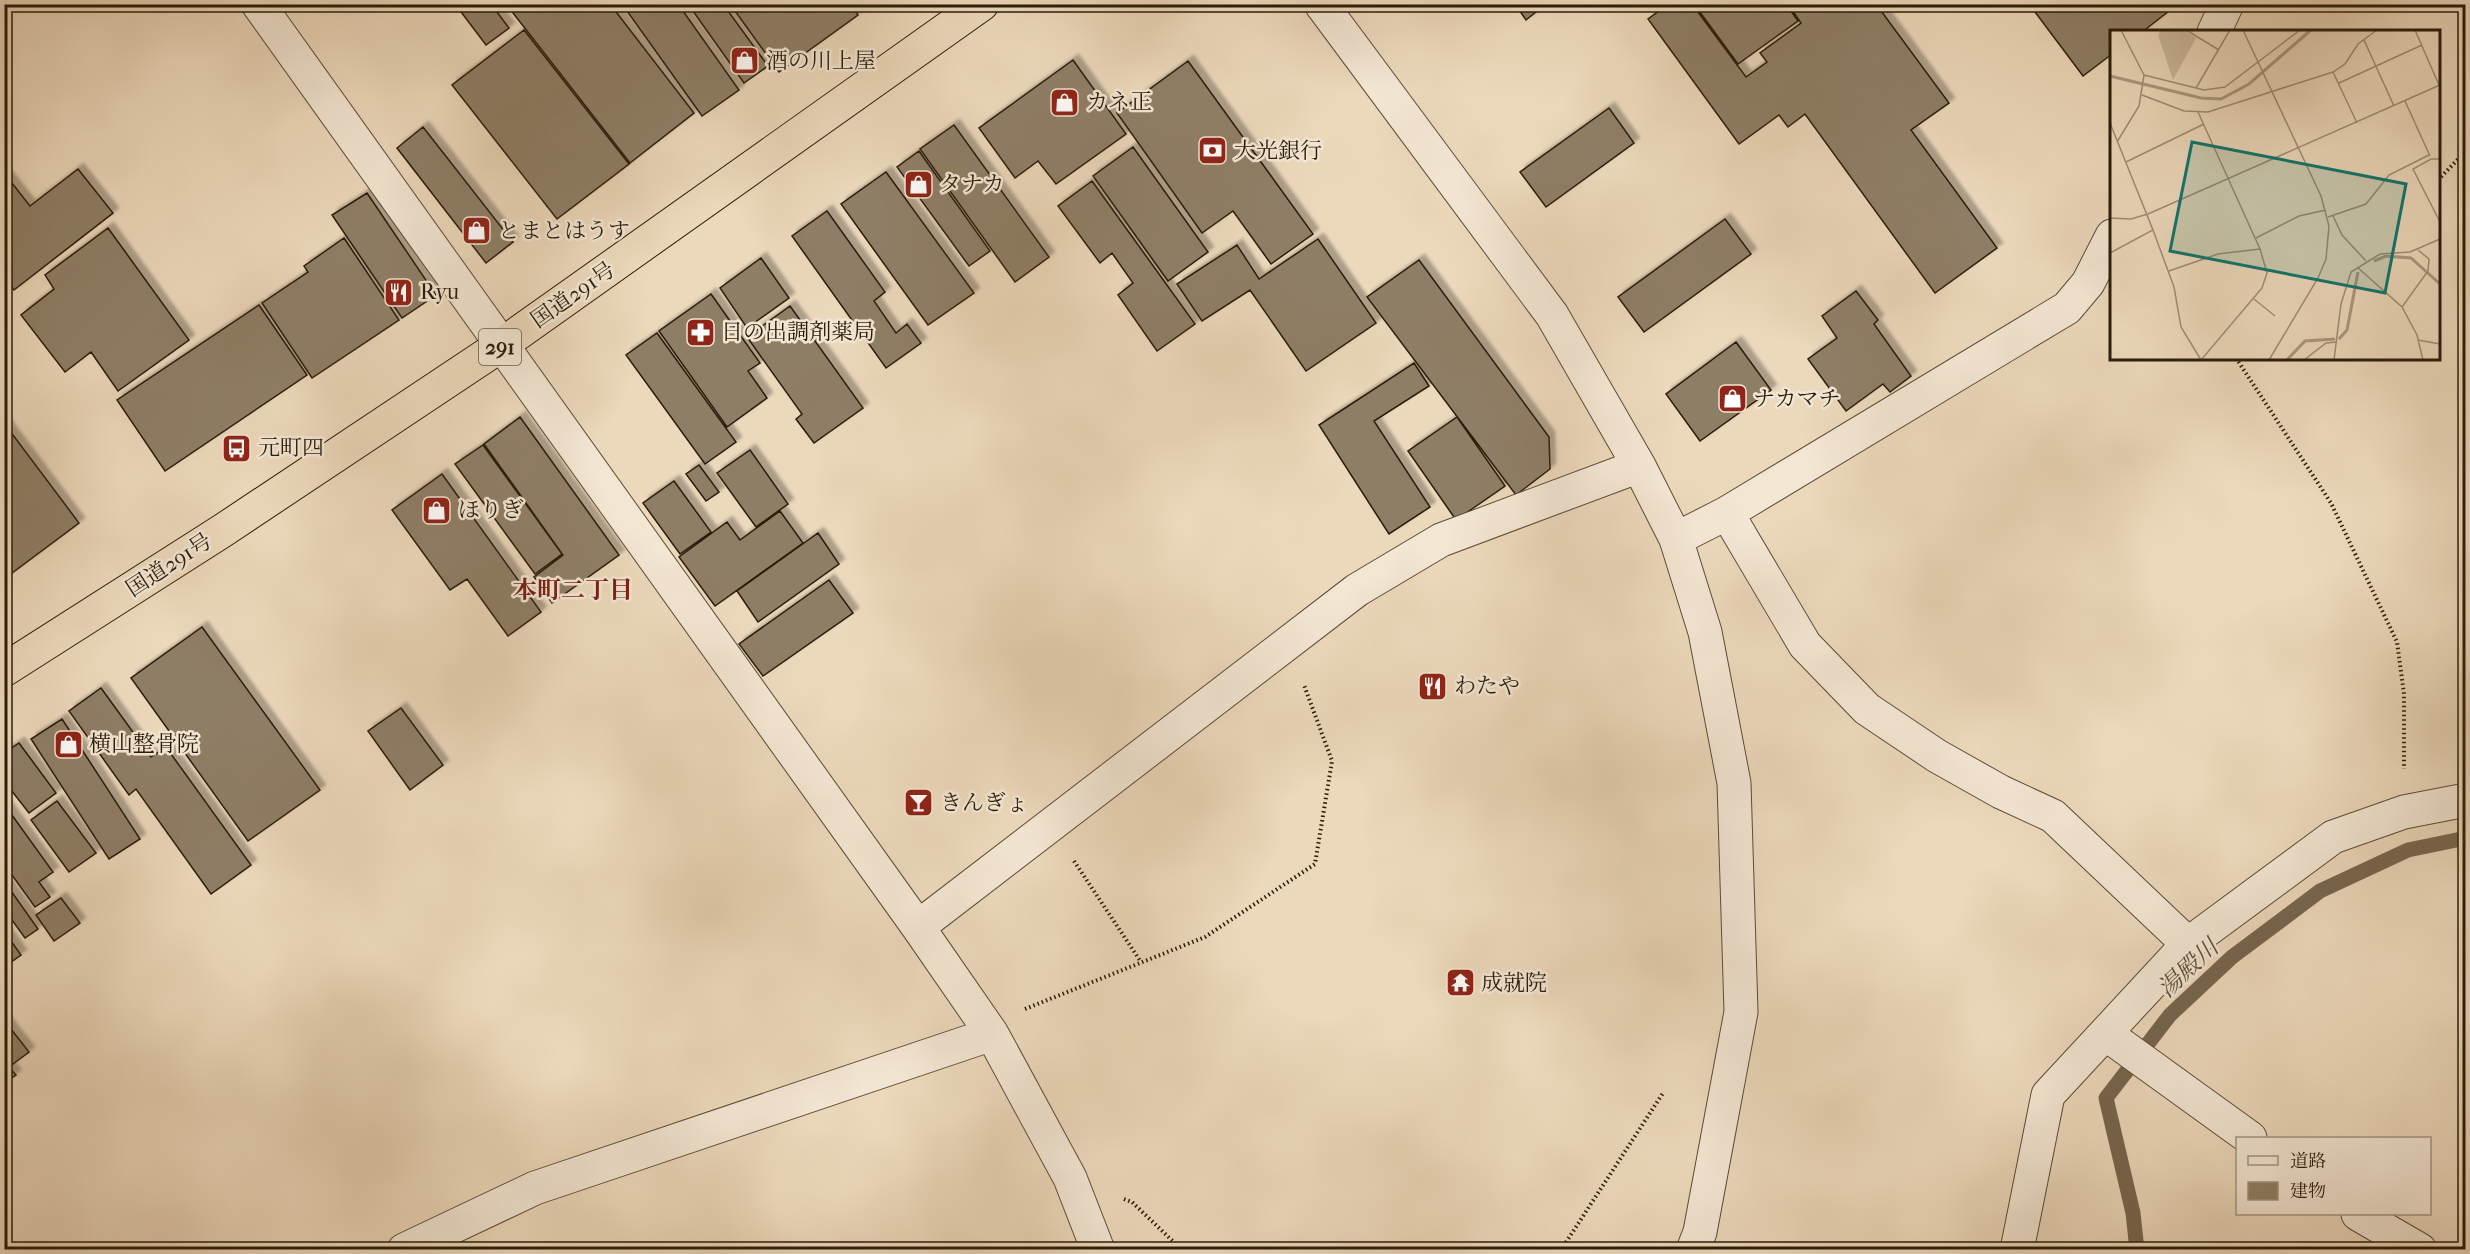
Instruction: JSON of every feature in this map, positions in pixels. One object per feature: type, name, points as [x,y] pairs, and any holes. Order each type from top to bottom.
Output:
[{"type":"highway","name":"国道291号","points":[[4,670],[222,531],[500,346],[982,4]]},
{"type":"street","points":[[258,4],[500,346],[918,927],[989,1030],[1070,1178],[1098,1250]]},
{"type":"street","points":[[1322,4],[1552,315],[1639,466],[1676,539],[1705,632],[1734,783],[1741,1012],[1700,1232],[1693,1250]]},
{"type":"street","points":[[2215,30],[2227,4]]},
{"type":"street","points":[[1676,539],[1727,513],[2067,308],[2088,283],[2110,240]]},
{"type":"street","points":[[918,927],[1357,590],[1441,540],[1639,466]]},
{"type":"street","points":[[1727,513],[1805,645],[1867,709],[2001,792],[2054,816],[2188,944]]},
{"type":"street","points":[[2017,1250],[2048,1095],[2110,1037],[2188,944],[2333,837],[2404,812],[2466,800]]},
{"type":"street","points":[[404,1250],[535,1188],[989,1030]]},
{"type":"street","points":[[2110,1037],[2249,1137]]},
{"type":"street","points":[[2360,1215],[2420,1250]]},
{"type":"path","points":[[2440,179],[2466,151]]},
{"type":"path","points":[[2237,360],[2331,503],[2397,642],[2404,694],[2404,812]]},
{"type":"path","points":[[989,1030],[1142,962],[1205,937],[1315,864],[1332,760],[1301,677],[1279,650]]},
{"type":"path","points":[[1050,825],[1142,962]]},
{"type":"path","points":[[1561,1250],[1664,1093]]},
{"type":"building","points":[[455,4],[491,4],[509,28],[486,45]]},
{"type":"building","points":[[506,4],[610,4],[694,113],[630,163]]},
{"type":"building","points":[[622,4],[678,4],[739,90],[702,116]]},
{"type":"building","points":[[688,4],[723,4],[768,66],[744,83]]},
{"type":"building","points":[[730,4],[850,4],[858,15],[779,72]]},
{"type":"building","points":[[1515,4],[1546,4],[1526,20]]},
{"type":"building","points":[[1669,4],[1692,4],[1746,77],[1767,62],[1760,53],[1801,23],[1788,4],[1876,4],[1949,103],[1911,130],[1997,248],[1935,293],[1805,114],[1788,127],[1779,115],[1739,144],[1648,19]]},
{"type":"building","points":[[1694,4],[1786,4],[1798,21],[1738,64]]},
{"type":"building","points":[[2029,4],[2178,4],[2145,30],[2110,30],[2110,56],[2083,76]]},
{"type":"building","points":[[524,30],[629,164],[557,219],[452,85]]},
{"type":"building","points":[[1073,60],[1126,134],[1056,184],[1038,161],[1015,178],[979,128]]},
{"type":"building","points":[[1188,61],[1313,234],[1271,264],[1233,211],[1202,233],[1117,113]]},
{"type":"building","points":[[1609,108],[1634,143],[1546,207],[1520,172]]},
{"type":"building","points":[[954,125],[1049,257],[1015,282],[920,149]]},
{"type":"building","points":[[423,127],[513,242],[486,263],[397,148]]},
{"type":"building","points":[[1133,147],[1208,252],[1168,281],[1093,176]]},
{"type":"building","points":[[919,151],[990,251],[969,266],[897,167]]},
{"type":"building","points":[[78,169],[113,213],[14,290],[4,276],[4,173],[30,206]]},
{"type":"building","points":[[886,172],[974,293],[928,325],[841,204]]},
{"type":"building","points":[[1092,181],[1195,324],[1157,351],[1118,295],[1133,283],[1112,253],[1100,263],[1058,206]]},
{"type":"building","points":[[367,193],[436,295],[402,318],[332,215]]},
{"type":"building","points":[[827,211],[885,292],[874,301],[896,333],[907,324],[921,343],[886,368],[792,236]]},
{"type":"building","points":[[1725,219],[1751,254],[1644,332],[1618,297]]},
{"type":"building","points":[[108,228],[189,340],[118,391],[91,352],[65,372],[21,315],[54,289],[45,275]]},
{"type":"building","points":[[344,238],[399,320],[312,378],[262,303],[308,272],[304,266]]},
{"type":"building","points":[[1318,239],[1376,323],[1306,371],[1250,290],[1202,321],[1177,284],[1237,245],[1259,279]]},
{"type":"building","points":[[761,258],[789,298],[747,328],[720,288]]},
{"type":"building","points":[[1419,260],[1549,437],[1550,469],[1516,495],[1367,297]]},
{"type":"building","points":[[1856,291],[1878,320],[1874,324],[1911,376],[1890,392],[1883,384],[1846,411],[1808,359],[1837,338],[1822,316]]},
{"type":"building","points":[[711,294],[760,363],[748,371],[767,398],[727,427],[659,331]]},
{"type":"building","points":[[259,305],[307,375],[165,471],[117,400]]},
{"type":"building","points":[[790,306],[863,408],[814,443],[796,419],[802,414],[747,337]]},
{"type":"building","points":[[657,333],[736,442],[705,464],[626,355]]},
{"type":"building","points":[[1736,342],[1771,390],[1700,441],[1666,394]]},
{"type":"building","points":[[1414,363],[1429,386],[1374,421],[1430,507],[1389,534],[1319,425]]},
{"type":"building","points":[[520,417],[619,555],[552,603],[534,577],[563,555],[484,444]]},
{"type":"building","points":[[1457,417],[1505,486],[1456,520],[1408,451]]},
{"type":"building","points":[[4,423],[79,523],[4,579]]},
{"type":"building","points":[[483,445],[562,554],[535,574],[455,464]]},
{"type":"building","points":[[750,450],[788,504],[756,527],[717,473]]},
{"type":"building","points":[[699,465],[719,492],[706,501],[686,474]]},
{"type":"building","points":[[442,474],[541,612],[508,636],[467,579],[450,590],[392,510]]},
{"type":"building","points":[[674,481],[711,532],[680,554],[643,503]]},
{"type":"building","points":[[780,511],[803,543],[715,606],[679,557],[727,522],[740,540]]},
{"type":"building","points":[[818,533],[839,564],[758,622],[737,591]]},
{"type":"building","points":[[829,580],[853,613],[763,676],[739,644]]},
{"type":"building","points":[[202,627],[320,790],[248,841],[131,678]]},
{"type":"building","points":[[101,688],[151,757],[166,747],[251,865],[211,894],[136,789],[129,795],[69,711]]},
{"type":"building","points":[[401,708],[443,765],[410,790],[368,731]]},
{"type":"building","points":[[62,719],[140,839],[109,859],[31,739]]},
{"type":"building","points":[[19,743],[56,793],[29,813],[4,781],[4,753]]},
{"type":"building","points":[[57,801],[96,853],[69,872],[31,820]]},
{"type":"building","points":[[4,804],[53,872],[39,882],[50,897],[35,907],[4,864]]},
{"type":"building","points":[[4,881],[38,929],[25,938],[4,909]]},
{"type":"building","points":[[61,898],[80,923],[54,941],[36,915]]},
{"type":"building","points":[[4,931],[21,955],[4,967]]},
{"type":"building","points":[[4,1020],[29,1052],[9,1067],[16,1075],[4,1083]]},
{"type":"waterway","name":"湯殿川","points":[[2137,1250],[2133,1213],[2106,1098],[2170,1015],[2232,957],[2320,891],[2408,850],[2466,838]]},
{"type":"place","name":"酒の川上屋","points":[[745,61]]},
{"type":"place","name":"カネ正","points":[[1065,102]]},
{"type":"place","name":"大光銀行","points":[[1213,151]]},
{"type":"place","name":"タナカ","points":[[918,184]]},
{"type":"place","name":"とまとはうす","points":[[477,231]]},
{"type":"place","name":"Ryu","points":[[399,292]]},
{"type":"place","name":"日の出調剤薬局","points":[[700,332]]},
{"type":"place","name":"ナカマチ","points":[[1732,399]]},
{"type":"place","name":"元町四","points":[[237,448]]},
{"type":"place","name":"ほりぎ","points":[[437,510]]},
{"type":"place","name":"わたや","points":[[1433,686]]},
{"type":"place","name":"横山整骨院","points":[[68,744]]},
{"type":"place","name":"きんぎょ","points":[[919,803]]},
{"type":"place","name":"成就院","points":[[1460,983]]},
{"type":"district","name":"本町二丁目","points":[[573,590]]}]
